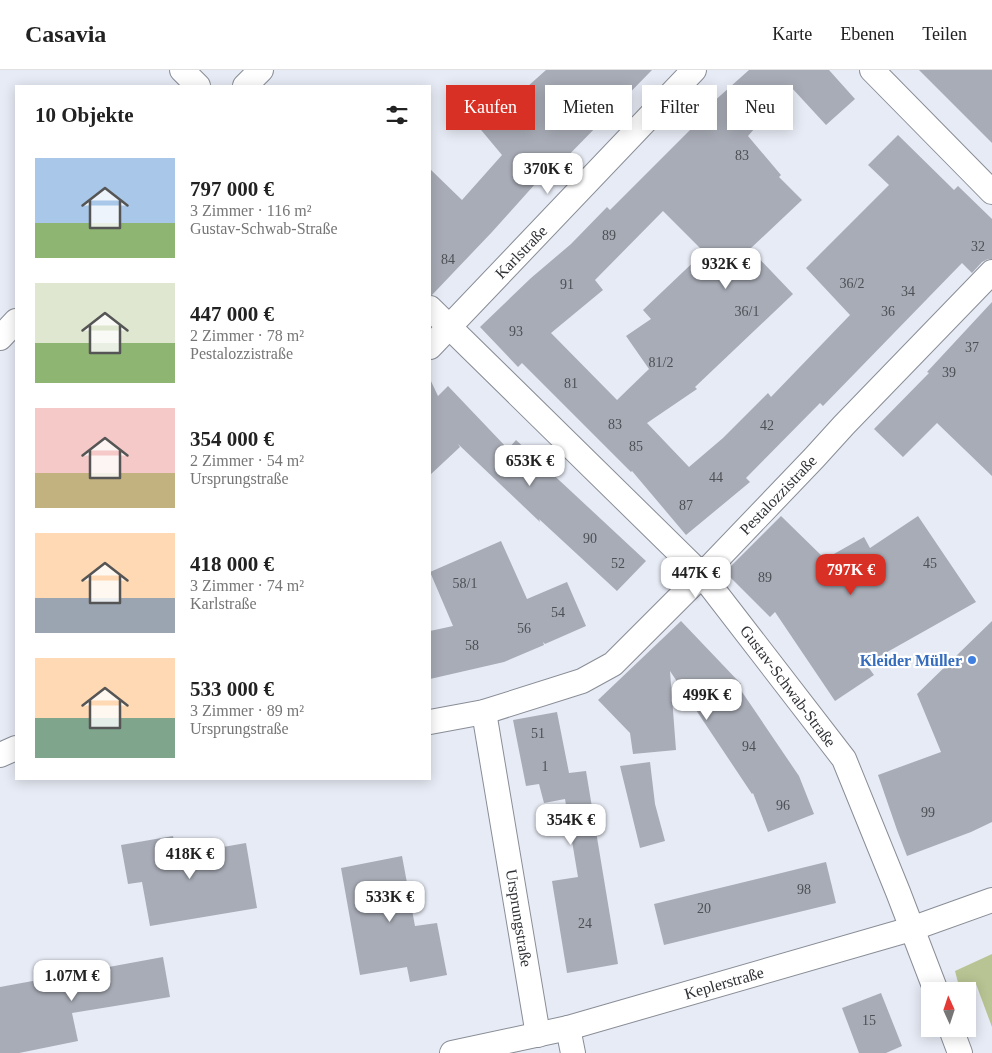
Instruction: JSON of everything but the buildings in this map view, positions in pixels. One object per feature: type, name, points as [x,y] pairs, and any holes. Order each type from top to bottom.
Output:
[{"type":"street","points":[[182,70],[197,85]]},
{"type":"street","points":[[246,85],[261,70]]},
{"type":"street","name":"Karlstraße","points":[[431,346],[694,70]]},
{"type":"street","points":[[872,70],[992,192]]},
{"type":"street","name":"Pestalozzistraße","points":[[431,722],[484,712],[582,681],[613,664],[702,575],[992,272]]},
{"type":"street","name":"Gustav-Schwab-Straße","points":[[431,309],[702,575],[844,759],[932,982]]},
{"type":"street","points":[[0,338],[15,322]]},
{"type":"street","name":"Ursprungstraße","points":[[484,712],[538,1035]]},
{"type":"street","points":[[0,755],[15,748]]},
{"type":"street","name":"Keplerstraße","points":[[452,1053],[568,1028],[911,929],[992,900]]},
{"type":"street","points":[[568,1028],[573,1053]]},
{"type":"street","points":[[954,1038],[960,1053]]},
{"type":"green space","points":[[992,954],[992,1027],[976,982],[958,982],[955,971]]},
{"type":"place","name":"Kleider Müller","points":[[972,660]]}]
